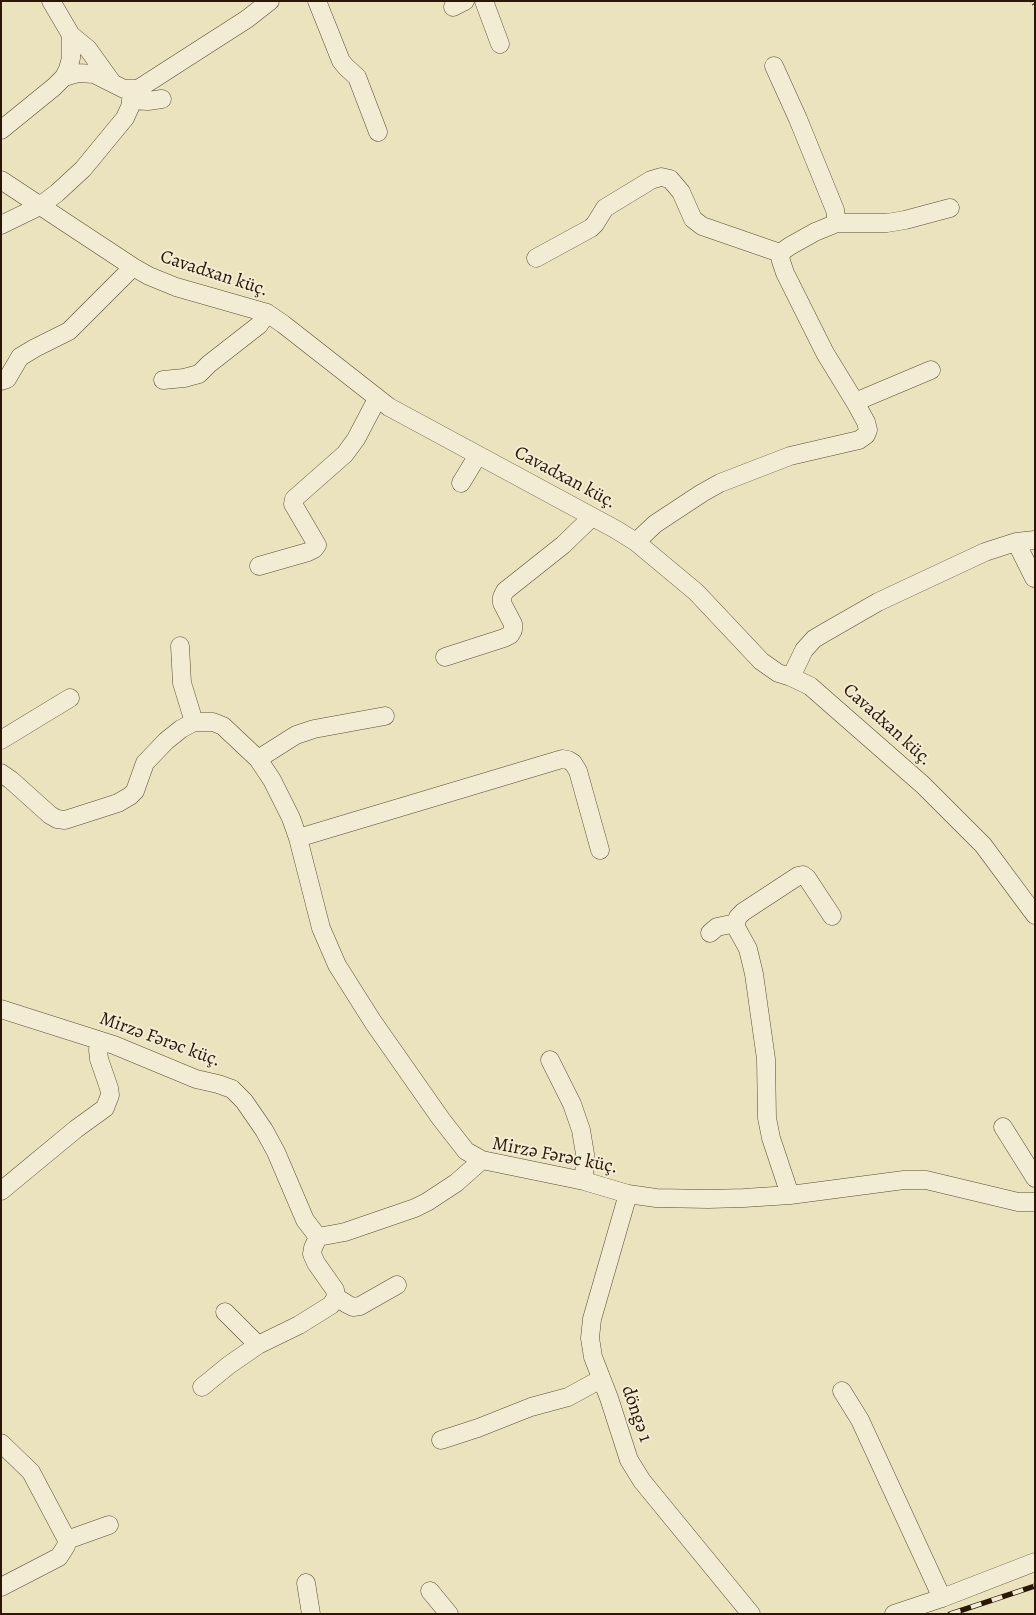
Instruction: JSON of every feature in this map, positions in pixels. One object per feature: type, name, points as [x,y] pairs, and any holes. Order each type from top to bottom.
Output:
[{"type":"street","points":[[1,225],[40,206],[83,169],[125,118],[132,95],[247,19],[270,1]]},
{"type":"street","points":[[317,1],[341,61],[357,77],[378,132]]},
{"type":"street","points":[[484,1],[500,44]]},
{"type":"street","points":[[54,2],[71,35],[88,49],[112,82]]},
{"type":"street","points":[[64,77],[71,58],[71,35]]},
{"type":"street","points":[[774,66],[835,210],[837,223]]},
{"type":"street","points":[[1,130],[64,77],[86,72],[112,82],[132,95],[148,101],[162,99]]},
{"type":"street","points":[[536,258],[591,228],[605,208],[651,180],[661,177],[670,179],[681,192],[693,219],[702,226],[780,253]]},
{"type":"street","name":"Cavadxan küç.","points":[[1,180],[133,267],[169,284],[267,314],[283,324],[389,407],[636,542],[696,592],[760,661],[778,673],[791,676],[810,686],[822,695],[970,830],[1035,915]]},
{"type":"street","points":[[780,253],[815,232],[837,223],[886,224],[950,208]]},
{"type":"street","points":[[636,542],[655,524],[702,492],[732,477],[790,456],[859,440],[866,436],[868,430],[866,422],[825,354],[785,274],[780,253]]},
{"type":"street","points":[[1,382],[7,379],[20,357],[69,331],[133,267]]},
{"type":"street","points":[[163,380],[199,374],[259,325],[267,314]]},
{"type":"street","points":[[855,402],[931,370]]},
{"type":"street","points":[[259,566],[308,552],[317,545],[293,504],[294,498],[345,454],[356,439],[377,399]]},
{"type":"street","points":[[461,483],[478,456]]},
{"type":"street","points":[[445,657],[510,635],[513,630],[513,624],[502,603],[505,591],[563,545],[592,517]]},
{"type":"street","points":[[791,676],[804,650],[824,633],[887,598],[985,552],[1016,542],[1035,540]]},
{"type":"street","points":[[1016,542],[1034,578]]},
{"type":"street","points":[[180,646],[182,683],[194,722]]},
{"type":"street","points":[[1,740],[70,698]]},
{"type":"street","points":[[258,759],[296,735],[314,729],[385,716]]},
{"type":"street","points":[[1,773],[50,815],[57,819],[65,820],[118,803],[130,796],[135,791],[145,763],[153,753],[181,729],[194,722],[212,722],[223,726],[258,759],[272,780],[291,818],[321,928],[337,965],[373,1022],[441,1119],[466,1151],[482,1160]]},
{"type":"street","points":[[298,838],[562,759],[573,763],[578,771],[600,850]]},
{"type":"street","points":[[790,1195],[771,1138],[767,1118],[766,1059],[754,974],[748,948],[736,923],[738,917],[743,912],[798,876],[807,878],[832,916]]},
{"type":"street","points":[[710,933],[718,927],[736,923]]},
{"type":"street","name":"Mirzə Fərəc küç.","points":[[1,1009],[100,1041],[196,1079],[225,1086],[238,1094],[264,1130],[276,1152],[305,1220],[318,1236],[345,1232],[427,1202],[456,1183],[482,1160],[584,1181],[628,1194],[656,1198],[708,1199],[790,1195],[904,1180],[926,1180],[1034,1206]]},
{"type":"street","points":[[1,1191],[76,1129],[105,1108],[110,1095],[99,1060],[98,1050],[100,1041]]},
{"type":"street","points":[[550,1060],[572,1104],[581,1130],[585,1154],[584,1181]]},
{"type":"street","points":[[1003,1127],[1035,1178]]},
{"type":"street","name":"döngə 1","points":[[628,1194],[592,1319],[590,1338],[593,1356],[629,1460],[642,1481],[751,1614]]},
{"type":"street","points":[[202,1387],[228,1365],[258,1345],[316,1316],[331,1305],[336,1297],[335,1290],[312,1254],[318,1236]]},
{"type":"street","points":[[336,1297],[353,1307],[360,1306],[397,1285]]},
{"type":"street","points":[[225,1312],[258,1345]]},
{"type":"street","points":[[441,1440],[466,1433],[531,1407],[562,1399],[601,1378]]},
{"type":"street","points":[[842,1391],[860,1420],[942,1598]]},
{"type":"street","points":[[1,1444],[31,1472],[67,1540],[66,1546],[59,1556],[1,1587]]},
{"type":"street","points":[[67,1540],[109,1525]]},
{"type":"street","points":[[894,1614],[942,1598],[1035,1562]]},
{"type":"street","points":[[306,1583],[311,1614]]},
{"type":"street","points":[[430,1591],[449,1614]]},
{"type":"path","points":[[1031,1],[1035,7]]},
{"type":"railway","points":[[950,1614],[1035,1586]]}]
